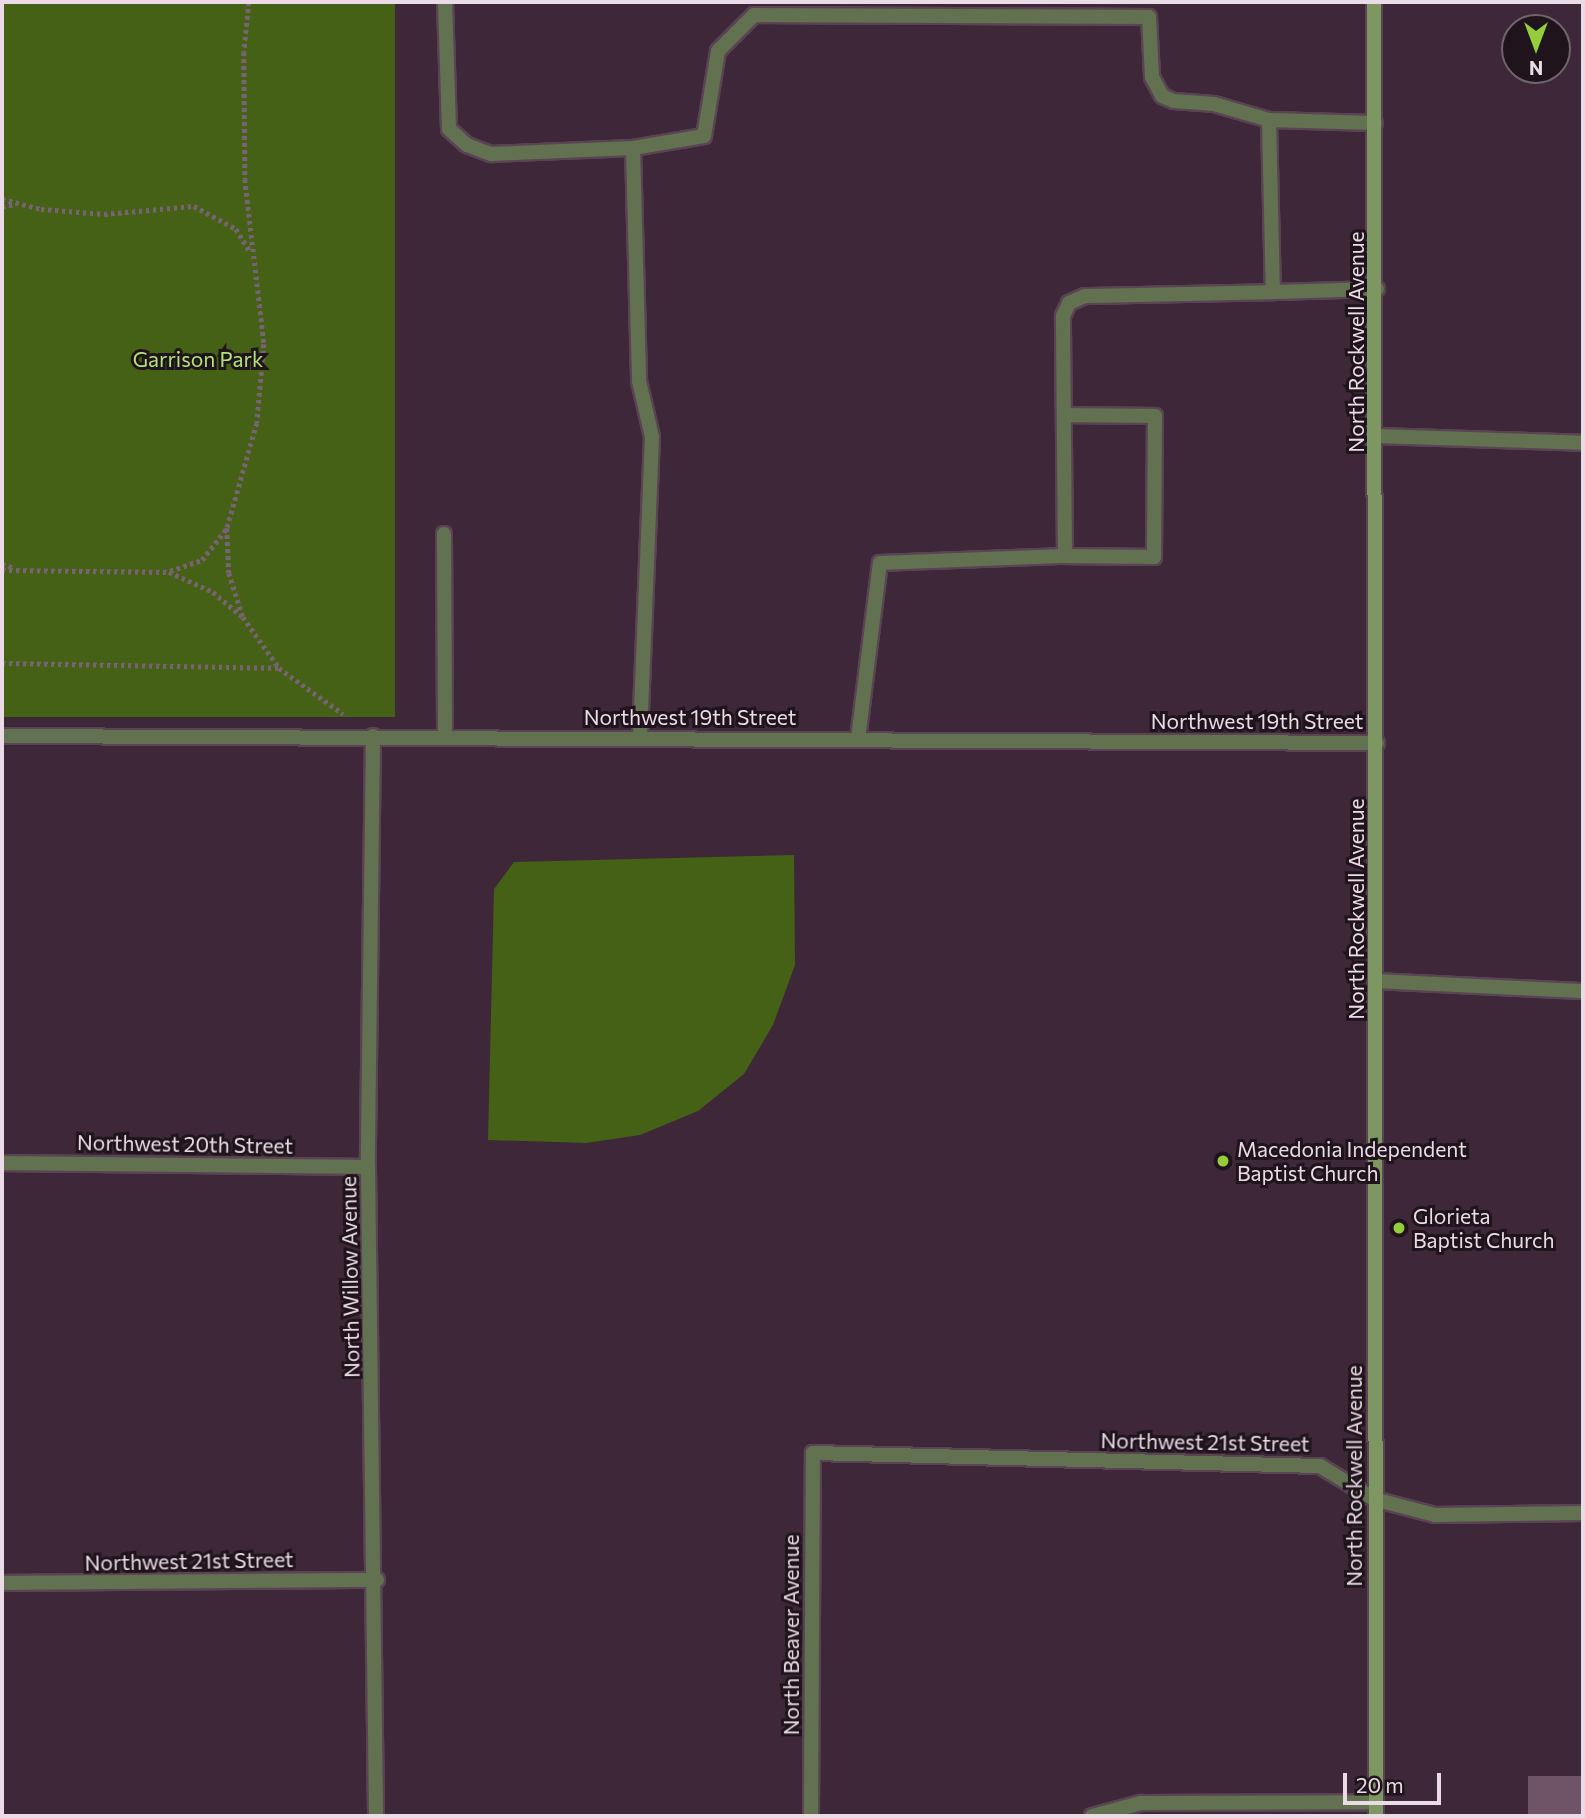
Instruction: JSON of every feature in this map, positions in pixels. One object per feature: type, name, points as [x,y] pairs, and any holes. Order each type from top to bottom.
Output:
[{"type":"main road","name":"North Rockwell Avenue","points":[[1374,2],[1377,289],[1374,1500],[1376,1809]]},
{"type":"street","points":[[445,2],[449,129],[467,145],[491,154],[633,148],[704,136],[718,51],[754,15],[1149,17],[1152,77],[1162,96],[1174,102],[1214,104],[1269,120],[1375,123]]},
{"type":"street","points":[[1269,120],[1272,292]]},
{"type":"street","points":[[633,148],[639,381],[652,437],[640,738]]},
{"type":"street","points":[[1065,556],[1063,316],[1069,303],[1085,296],[1377,289]]},
{"type":"street","points":[[858,739],[880,563],[1065,556],[1154,557],[1156,416],[1064,415]]},
{"type":"street","points":[[1377,436],[1583,443]]},
{"type":"street","points":[[443,534],[445,736]]},
{"type":"street","name":"Northwest 19th Street","points":[[2,736],[445,736],[1377,743]]},
{"type":"street","name":"North Willow Avenue","points":[[373,736],[369,1167],[377,1580],[376,1816]]},
{"type":"street","points":[[1377,981],[1583,991]]},
{"type":"street","name":"Northwest 20th Street","points":[[2,1163],[369,1167]]},
{"type":"street","name":"Northwest 21st Street","points":[[813,1453],[1320,1466],[1374,1500],[1435,1515],[1583,1513]]},
{"type":"street","name":"North Beaver Avenue","points":[[811,1816],[813,1453]]},
{"type":"street","name":"Northwest 21st Street","points":[[2,1584],[377,1580]]},
{"type":"street","points":[[1092,1816],[1141,1803],[1376,1809]]},
{"type":"path","points":[[243,617],[229,573],[227,528],[257,423],[264,344],[245,179],[244,52],[249,2]]},
{"type":"path","points":[[2,199],[104,214],[194,206],[236,229],[252,254]]},
{"type":"path","points":[[2,207],[18,203]]},
{"type":"path","points":[[2,570],[169,572],[202,560],[227,528]]},
{"type":"path","points":[[2,564],[18,570]]},
{"type":"path","points":[[169,572],[213,592],[243,617],[279,668],[351,719]]},
{"type":"path","points":[[2,663],[279,668]]},
{"type":"green space","name":"Garrison Park","points":[[2,2],[395,2],[395,717],[2,717]]},
{"type":"green space","points":[[794,855],[795,965],[773,1025],[744,1074],[698,1111],[640,1135],[586,1143],[488,1140],[494,889],[514,862]]},
{"type":"building","points":[[1528,1776],[1583,1776],[1583,1816],[1528,1816]]},
{"type":"place","name":"Macedonia Independent Baptist Church","points":[[1223,1161]]},
{"type":"place","name":"Glorieta Baptist Church","points":[[1399,1228]]}]
